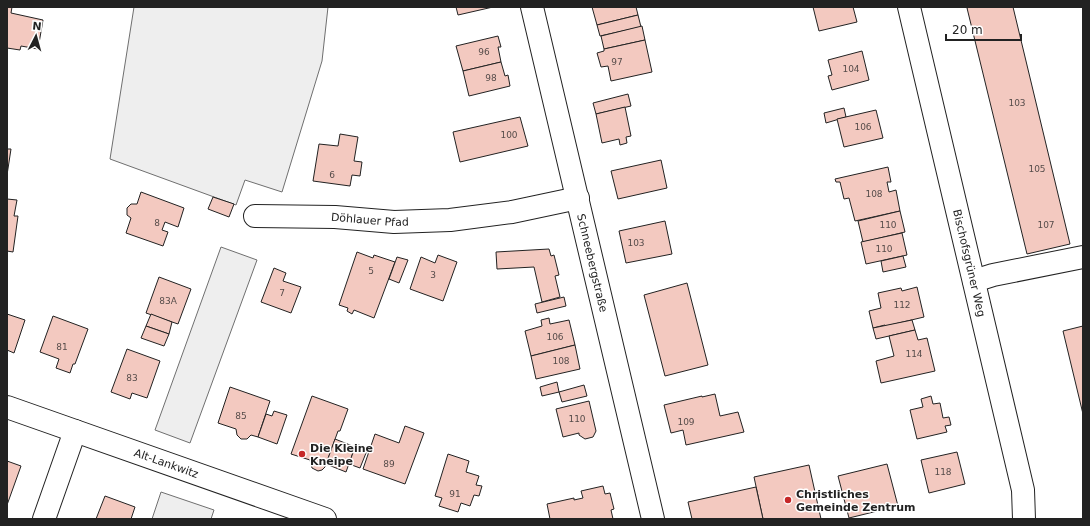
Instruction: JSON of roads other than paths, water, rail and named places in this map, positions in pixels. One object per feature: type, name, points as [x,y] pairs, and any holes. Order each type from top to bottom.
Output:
[{"type":"street","name":"Schneebergstraße","points":[[532,7],[653,519]]},
{"type":"street","name":"Bischofsgrüner Weg","points":[[908,7],[1023,490],[1024,519]]},
{"type":"street","name":"Döhlauer Pfad","points":[[255,216],[335,217],[394,222],[450,220],[512,212],[578,198]]},
{"type":"street","points":[[974,281],[993,275],[1083,257]]},
{"type":"street","name":"Alt-Lankwitz","points":[[7,407],[325,519]]},
{"type":"street","points":[[44,519],[75,431]]},
{"type":"place","name":"Die Kleine Kneipe","points":[[302,454]]},
{"type":"place","name":"Christliches Gemeinde Zentrum","points":[[788,500]]}]
